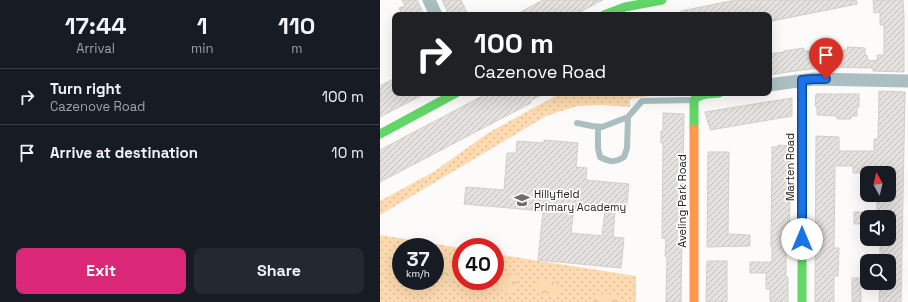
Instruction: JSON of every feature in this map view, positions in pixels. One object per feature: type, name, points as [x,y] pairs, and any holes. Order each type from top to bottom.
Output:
[{"type":"street","points":[[429,0],[435,12]]},
{"type":"street","points":[[610,12],[662,0]]},
{"type":"street","points":[[772,85],[814,79],[908,81]]},
{"type":"street","name":"Marten Road","points":[[802,80],[802,302]]},
{"type":"street","points":[[380,134],[450,96]]},
{"type":"street","points":[[694,100],[698,96]]},
{"type":"street","name":"Aveling Park Road","points":[[694,100],[694,302]]},
{"type":"lane","points":[[577,123],[602,127],[628,117],[642,101],[694,100]]},
{"type":"lane","points":[[598,127],[598,148],[600,157],[609,161],[617,161],[624,157],[627,148],[628,117]]},
{"type":"green space","points":[[556,96],[649,96],[630,99],[630,107],[601,105],[577,106],[546,116],[380,215],[380,201],[435,171],[488,133]]},
{"type":"green space","points":[[380,235],[399,238],[392,238],[392,290],[444,290],[444,245],[452,247],[452,290],[504,290],[504,255],[636,276],[636,302],[380,302]]},
{"type":"green space","points":[[444,262],[452,264],[451,280],[444,278]]},
{"type":"green space","points":[[504,274],[512,275],[518,279],[514,290],[507,291],[502,290],[504,290]]},
{"type":"green space","points":[[547,280],[556,282],[562,288],[561,294],[548,296],[538,292],[536,288],[537,285],[540,282]]},
{"type":"green space","points":[[604,292],[620,297],[624,302],[595,302],[595,293]]},
{"type":"building","points":[[402,0],[417,0],[423,12],[401,12],[399,8],[405,6]]},
{"type":"building","points":[[442,0],[461,0],[467,12],[448,12]]},
{"type":"building","points":[[543,0],[603,0],[580,12],[521,12]]},
{"type":"building","points":[[736,0],[856,0],[857,4],[772,21],[772,12],[681,11]]},
{"type":"building","points":[[873,0],[903,0],[904,72],[873,71],[873,68],[829,67],[772,75],[772,54],[804,48],[804,51],[847,50],[847,47],[865,48],[865,55],[867,55],[868,61],[878,60],[877,55],[884,55],[884,25],[880,25],[880,12],[874,13]]},
{"type":"building","points":[[392,80],[392,96],[420,96],[380,117],[380,86]]},
{"type":"building","points":[[879,91],[905,92],[901,302],[879,302],[880,290],[896,290],[896,254],[880,254],[880,246],[896,246],[896,210],[877,210],[877,202],[896,202],[896,166],[860,166],[860,173],[853,173],[853,166],[835,166],[834,248],[839,248],[838,276],[834,276],[834,302],[815,302],[816,136],[839,137],[839,151],[874,151],[874,139],[878,139]]},
{"type":"building","points":[[816,94],[859,94],[857,116],[851,116],[851,119],[837,119],[837,116],[817,115],[817,106],[815,106]]},
{"type":"building","points":[[482,96],[539,96],[530,101],[531,103],[380,182],[380,150]]},
{"type":"building","points":[[792,98],[792,116],[710,130],[705,112]]},
{"type":"building","points":[[663,113],[684,114],[681,302],[666,302],[666,239],[662,238],[663,143],[661,143],[661,131],[663,132]]},
{"type":"building","points":[[544,140],[578,143],[576,167],[587,168],[586,180],[629,184],[626,212],[615,211],[613,237],[624,238],[621,268],[538,260],[543,211],[464,204],[466,187],[504,190],[507,153],[516,153],[517,141],[544,143]],"holes":[[[574,208],[605,211],[602,236],[571,233]]]},
{"type":"building","points":[[778,145],[791,146],[789,248],[786,248],[788,302],[770,302],[770,289],[766,289],[766,273],[750,273],[750,262],[772,262],[772,147],[778,147]]},
{"type":"building","points":[[708,152],[729,152],[728,234],[750,235],[750,246],[707,247]]},
{"type":"building","points":[[854,212],[860,212],[860,224],[854,224]]},
{"type":"building","points":[[707,261],[727,261],[727,302],[706,302]]},
{"type":"building","points":[[852,278],[860,278],[861,302],[852,302]]},
{"type":"traffic: fast","points":[[612,12],[625,7],[662,0]]},
{"type":"traffic: fast","points":[[802,80],[802,302]]},
{"type":"traffic: fast","points":[[380,134],[450,96]]},
{"type":"traffic: fast","points":[[694,129],[694,100],[699,96]]},
{"type":"traffic: slow","points":[[694,129],[694,302]]},
{"type":"place","name":"Hillyfield Primary Academy","points":[[522,200]]},
{"type":"route","points":[[802,239],[802,80],[826,79]]}]
